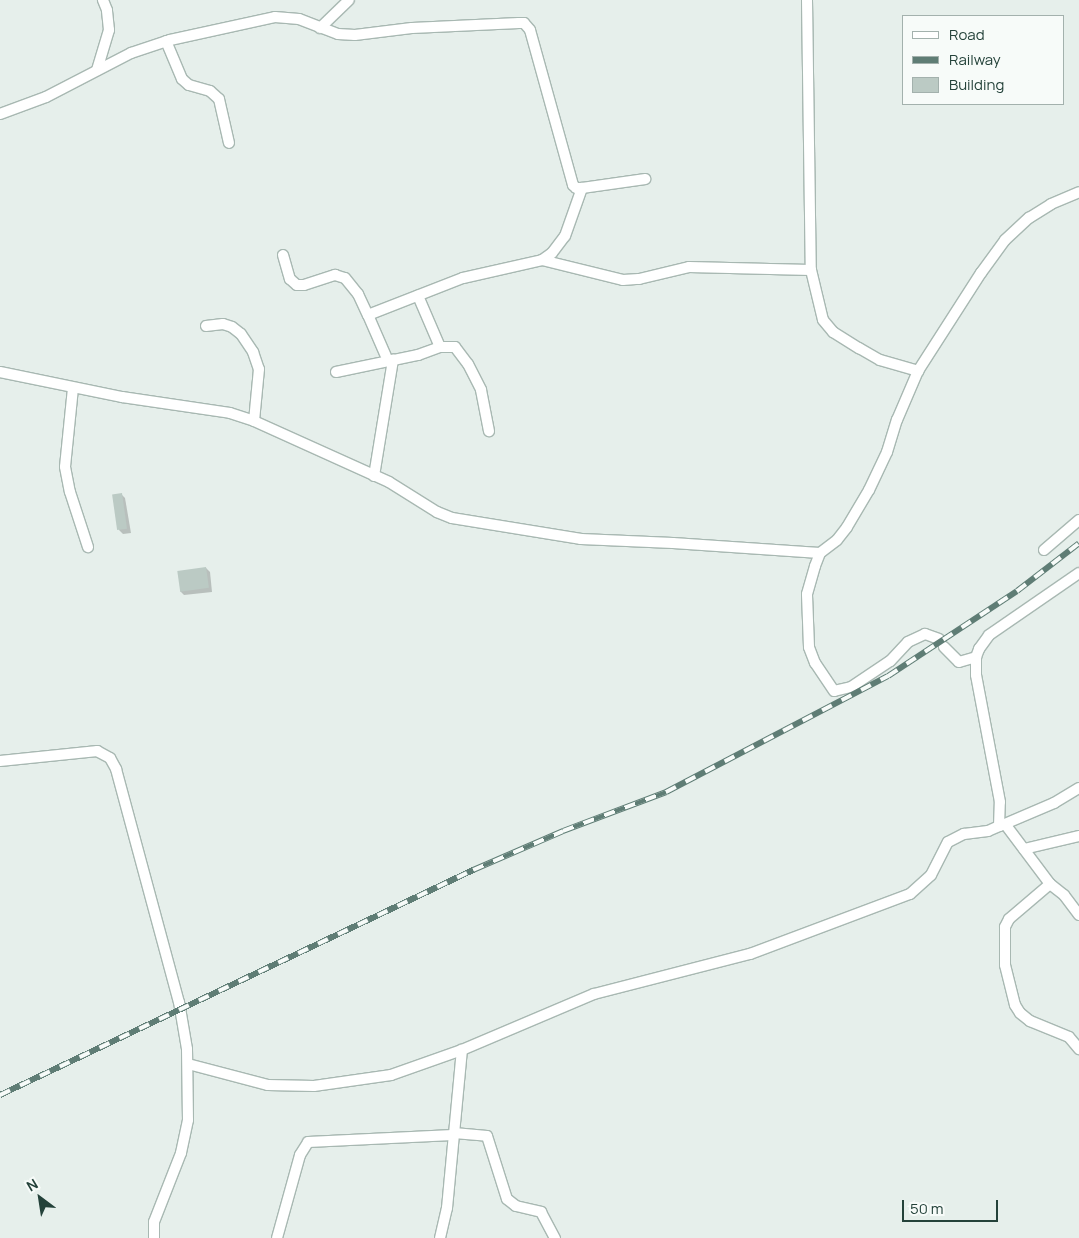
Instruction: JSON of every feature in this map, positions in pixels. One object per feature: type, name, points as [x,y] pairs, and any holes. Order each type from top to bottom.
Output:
[{"type":"street","points":[[97,70],[109,30],[107,10],[103,0]]},
{"type":"street","points":[[320,28],[349,0]]},
{"type":"street","points":[[806,0],[811,270],[823,320],[833,332],[880,360],[918,372]]},
{"type":"street","points":[[0,114],[46,96],[131,53],[166,41],[275,17],[299,19],[338,34],[355,35],[412,28],[524,23],[530,30],[571,180],[576,188],[645,179]]},
{"type":"street","points":[[166,41],[182,79],[189,85],[210,91],[220,99],[229,143]]},
{"type":"street","points":[[368,314],[463,278],[542,260],[552,253],[565,236],[582,188]]},
{"type":"street","points":[[976,657],[959,662],[941,643],[925,634],[908,642],[890,661],[851,687],[834,691],[815,663],[809,647],[807,594],[820,554],[837,540],[869,490],[887,452],[897,420],[918,372],[981,273],[1005,240],[1029,218],[1051,204],[1079,192]]},
{"type":"street","points":[[284,256],[293,283],[304,285],[340,275],[345,278],[358,294],[390,361],[374,476]]},
{"type":"street","points":[[542,260],[623,280],[689,267],[811,270]]},
{"type":"street","points":[[418,296],[440,347]]},
{"type":"street","points":[[206,326],[223,324],[232,327],[241,334],[253,352],[259,369],[254,421]]},
{"type":"street","points":[[336,372],[390,361],[440,347],[455,347],[468,364],[481,390],[489,431]]},
{"type":"street","points":[[0,372],[73,388],[230,413],[254,421],[389,482],[437,512],[452,518],[581,539],[673,543],[820,554]]},
{"type":"street","points":[[73,388],[65,467],[70,492],[88,547]]},
{"type":"street","points":[[1044,550],[1079,520]]},
{"type":"street","points":[[1079,573],[989,635],[979,648],[976,657],[976,675],[1000,802],[1002,825],[1024,849],[1050,884],[1064,895],[1079,915]]},
{"type":"street","points":[[0,761],[97,751],[110,758],[116,768],[181,1011],[188,1064],[188,1120],[181,1153],[154,1222],[154,1238]]},
{"type":"street","points":[[188,1064],[268,1085],[314,1086],[391,1075],[462,1050],[594,994],[750,954],[910,894],[931,875],[948,842],[964,834],[988,831],[1054,803],[1079,788]]},
{"type":"street","points":[[1024,849],[1079,836]]},
{"type":"street","points":[[1050,884],[1009,919],[1005,926],[1004,965],[1015,1005],[1020,1013],[1030,1021],[1069,1037],[1079,1049]]},
{"type":"street","points":[[440,1238],[447,1208],[462,1050]]},
{"type":"street","points":[[277,1238],[300,1155],[308,1142],[453,1134],[487,1136],[507,1198],[516,1206],[541,1212],[555,1238]]},
{"type":"building","points":[[122,493],[127,529],[117,530],[112,494]]},
{"type":"building","points":[[206,567],[209,588],[180,592],[177,571]]},
{"type":"railway","points":[[0,1095],[473,870],[563,831],[666,792],[888,676],[1017,591],[1079,543]]}]
